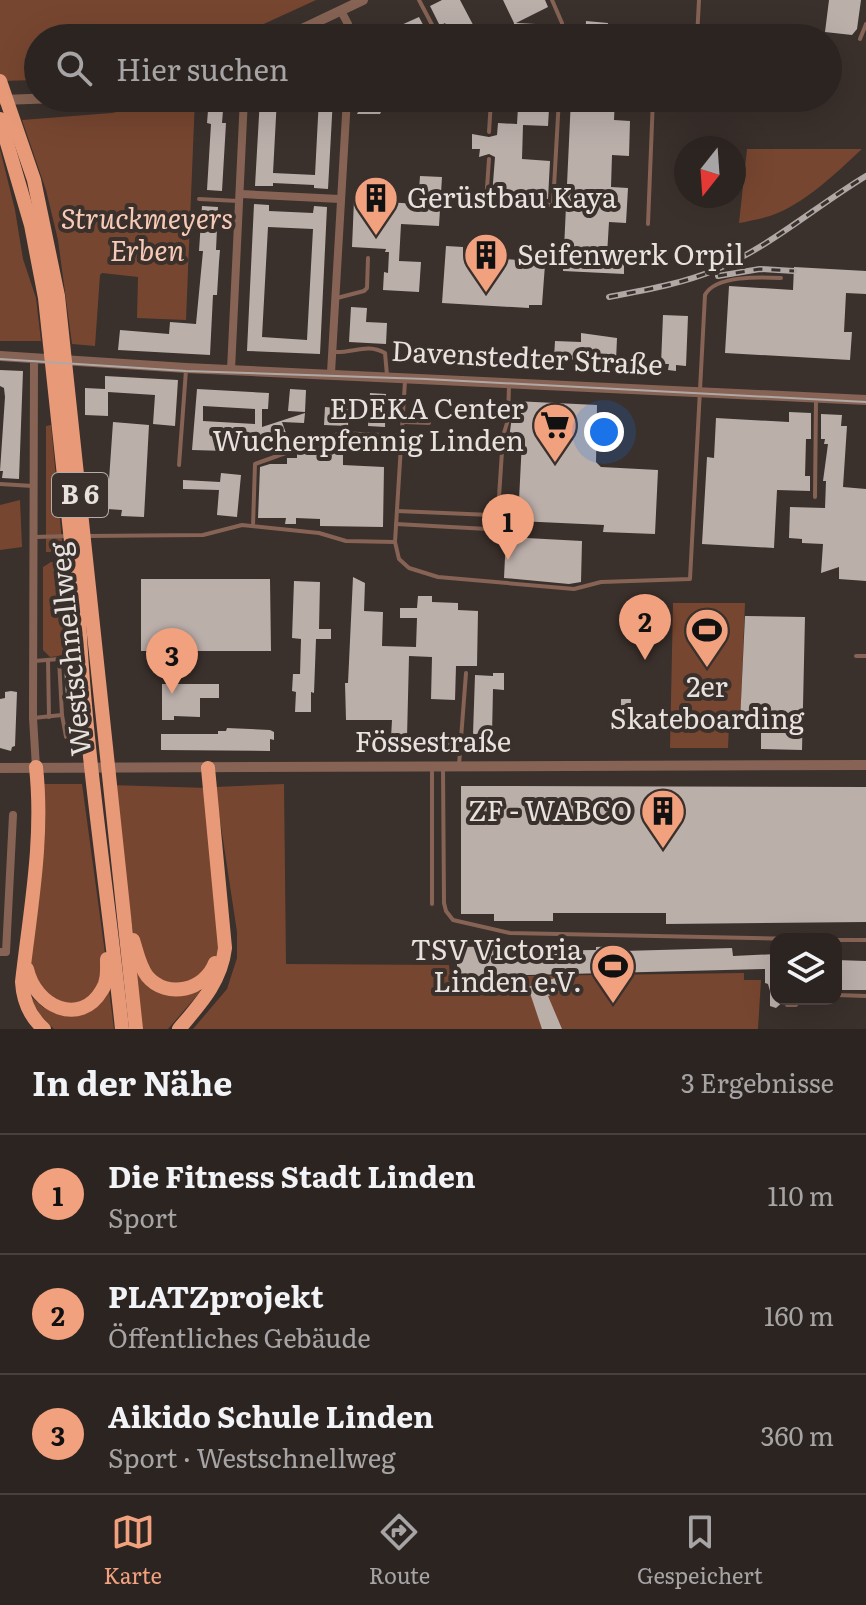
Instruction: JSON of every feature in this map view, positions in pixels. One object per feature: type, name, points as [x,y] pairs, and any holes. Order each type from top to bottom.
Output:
[{"type":"highway","name":"Westschnellweg","points":[[0,81],[6,122],[44,222],[136,1029]]},
{"type":"highway","name":"Westschnellweg","points":[[56,328],[81,655],[122,1029]]},
{"type":"highway","points":[[36,767],[38,837],[22,994],[32,1016],[44,1029]]},
{"type":"highway","points":[[179,1029],[213,986],[223,967],[223,932],[208,768]]},
{"type":"highway","points":[[122,897],[139,961],[147,976],[159,986],[185,989],[201,983],[214,968],[223,932]]},
{"type":"highway","points":[[25,956],[29,978],[40,997],[55,1007],[80,1007],[93,1000],[106,980],[109,927]]},
{"type":"street","points":[[313,24],[363,0]]},
{"type":"street","points":[[341,11],[346,24]]},
{"type":"street","points":[[0,100],[24,99]]},
{"type":"street","points":[[231,370],[244,112]]},
{"type":"street","points":[[331,373],[346,112]]},
{"type":"street","points":[[241,197],[340,199]]},
{"type":"street","name":"Davenstedter Straße","points":[[0,356],[186,368],[387,375],[866,400]]},
{"type":"street","points":[[34,358],[33,718],[36,767]]},
{"type":"street","name":"Fössestraße","points":[[0,768],[866,765]]},
{"type":"street","points":[[0,952],[6,952],[13,815]]},
{"type":"lane","points":[[419,0],[432,24]]},
{"type":"lane","points":[[552,0],[562,24]]},
{"type":"lane","points":[[698,24],[699,0]]},
{"type":"lane","points":[[860,39],[866,24]]},
{"type":"lane","points":[[489,132],[490,112]]},
{"type":"lane","points":[[489,159],[486,202],[553,205],[557,112]]},
{"type":"lane","points":[[648,224],[652,112]]},
{"type":"lane","points":[[199,199],[241,197]]},
{"type":"lane","points":[[335,299],[367,288],[368,258]]},
{"type":"lane","points":[[406,376],[395,542],[399,559],[409,568],[438,577],[574,589],[601,582],[690,579],[704,300],[708,289],[720,283],[752,277],[781,278]]},
{"type":"lane","points":[[332,352],[375,348],[385,353],[387,375]]},
{"type":"lane","points":[[179,465],[186,368]]},
{"type":"lane","points":[[397,511],[491,515],[498,512],[509,381]]},
{"type":"lane","points":[[815,497],[816,397]]},
{"type":"lane","points":[[403,422],[429,423]]},
{"type":"lane","points":[[253,526],[255,464],[341,433],[402,436]]},
{"type":"lane","points":[[0,484],[35,486]]},
{"type":"lane","points":[[396,524],[526,531]]},
{"type":"lane","points":[[35,537],[203,535],[242,525],[319,533],[346,541],[395,542]]},
{"type":"lane","points":[[856,656],[866,656]]},
{"type":"lane","points":[[34,661],[59,659],[66,737]]},
{"type":"lane","points":[[48,660],[49,717]]},
{"type":"lane","points":[[459,765],[466,673]]},
{"type":"lane","points":[[33,718],[62,715]]},
{"type":"lane","points":[[432,904],[437,765]]},
{"type":"lane","points":[[437,765],[444,903],[453,920],[510,933],[770,938]]},
{"type":"lane","points":[[842,940],[866,940]]},
{"type":"lane","points":[[842,995],[866,996]]},
{"type":"green space","points":[[0,0],[316,0],[264,24],[24,24],[24,80],[0,81]]},
{"type":"green space","name":"Struckmeyers Erben","points":[[194,112],[186,320],[137,318],[138,277],[102,273],[95,346],[72,344],[58,240],[46,190],[22,120],[112,113]]},
{"type":"green space","points":[[0,149],[23,259],[36,298],[41,341],[0,341]]},
{"type":"green space","points":[[747,149],[862,149],[795,204],[770,216],[739,223],[741,208],[746,208]]},
{"type":"green space","points":[[51,425],[63,552],[46,552],[46,426]]},
{"type":"green space","points":[[20,500],[22,547],[0,550],[0,505]]},
{"type":"green space","points":[[51,562],[60,562],[69,655],[50,657],[43,650],[43,567]]},
{"type":"green space","name":"2er Skateboarding","points":[[673,603],[745,603],[740,726],[729,726],[728,748],[670,748]]},
{"type":"green space","points":[[38,784],[82,784],[107,968],[93,1000],[64,1009],[33,988],[25,956]]},
{"type":"green space","points":[[284,784],[286,964],[449,965],[450,975],[457,977],[744,973],[744,980],[761,980],[758,1029],[193,1029],[227,989],[237,958],[237,932],[215,787]]},
{"type":"green space","points":[[110,785],[208,788],[223,932],[209,975],[168,988],[147,976],[136,950]]},
{"type":"green space","points":[[136,969],[145,980],[201,991],[168,1029],[141,1029]]},
{"type":"green space","points":[[109,990],[114,1029],[54,1029],[40,1015],[29,995],[44,1008],[65,1015]]},
{"type":"building","points":[[442,0],[460,0],[473,24],[439,24],[430,6]]},
{"type":"building","points":[[503,0],[545,0],[548,7],[516,23],[536,24],[514,23]]},
{"type":"building","points":[[829,0],[861,0],[857,29],[852,35],[842,34],[842,24],[826,24]]},
{"type":"building","points":[[419,17],[423,24],[403,24]]},
{"type":"building","points":[[586,21],[608,23],[608,24],[586,24]]},
{"type":"building","points":[[208,112],[223,112],[222,123],[226,123],[222,191],[207,190],[211,124],[207,123]]},
{"type":"building","points":[[259,112],[276,112],[273,173],[315,175],[318,112],[332,112],[328,189],[314,188],[314,185],[273,183],[273,186],[255,186]]},
{"type":"building","points":[[358,112],[381,112],[380,114]]},
{"type":"building","points":[[518,112],[549,112],[548,126],[523,125],[522,159],[550,161],[548,199],[492,196],[495,157],[489,154],[479,157],[480,149],[472,149],[472,134],[489,137],[497,135],[498,123],[517,124]]},
{"type":"building","points":[[570,112],[614,112],[614,120],[630,121],[629,156],[612,155],[611,187],[628,188],[626,223],[609,222],[607,255],[624,256],[624,274],[563,271]]},
{"type":"building","name":"Gerüstbau Kaya","points":[[420,176],[442,177],[439,226],[401,224],[399,261],[421,262],[419,292],[383,290],[389,252],[385,252],[386,249],[352,247],[354,200],[418,204]]},
{"type":"building","points":[[254,204],[269,205],[269,211],[313,213],[314,206],[327,207],[320,354],[247,351]],"holes":[[[268,227],[313,229],[307,340],[262,337]]]},
{"type":"building","points":[[202,206],[218,207],[216,250],[220,250],[217,295],[213,295],[210,355],[118,350],[120,330],[169,334],[170,322],[196,324],[203,251],[199,251]]},
{"type":"building","points":[[446,246],[463,247],[463,256],[532,261],[532,250],[546,251],[542,305],[529,305],[529,308],[442,303]]},
{"type":"building","points":[[794,267],[866,271],[866,294],[846,293],[844,332],[852,332],[850,360],[725,353],[729,286],[793,290]]},
{"type":"building","points":[[351,307],[367,308],[366,322],[387,323],[386,344],[349,342]]},
{"type":"building","points":[[663,315],[688,316],[686,366],[676,365],[676,371],[668,370],[669,364],[661,364]]},
{"type":"building","points":[[581,333],[617,338],[616,361],[595,360],[595,352],[580,351],[580,360],[554,358],[555,341],[581,342]]},
{"type":"building","points":[[0,370],[23,371],[19,479],[2,478],[3,471],[0,471],[5,397],[4,388],[0,386]]},
{"type":"building","points":[[105,376],[178,380],[175,426],[153,424],[155,395],[108,392],[108,416],[85,415],[85,388],[105,389]]},
{"type":"building","points":[[197,389],[269,393],[268,409],[262,409],[262,427],[305,413],[304,423],[282,422],[290,444],[257,455],[252,444],[226,442],[226,451],[192,450]],"holes":[[[203,406],[255,409],[255,424],[203,421]]]},
{"type":"building","points":[[290,389],[306,390],[305,412],[288,411]]},
{"type":"building","points":[[370,393],[386,394],[385,427],[368,426]]},
{"type":"building","points":[[514,401],[597,405],[596,462],[601,467],[658,470],[655,534],[603,532],[604,525],[518,521],[522,440],[509,439]]},
{"type":"building","points":[[325,407],[349,409],[348,426],[324,425]]},
{"type":"building","points":[[789,412],[811,413],[811,439],[806,439],[805,476],[810,476],[810,491],[777,490],[774,548],[702,544],[707,457],[714,458],[716,418],[789,422]]},
{"type":"building","points":[[821,414],[842,415],[841,426],[847,426],[843,487],[866,489],[866,581],[839,579],[839,567],[821,573],[823,544],[802,543],[802,539],[789,538],[790,507],[825,508],[826,481],[823,481],[828,444],[821,439]]},
{"type":"building","points":[[113,422],[149,425],[144,517],[121,516],[122,510],[107,509]]},
{"type":"building","points":[[343,438],[343,465],[384,467],[383,527],[320,526],[320,519],[296,518],[296,524],[285,524],[286,518],[258,518],[260,467],[287,464],[287,458],[297,458],[297,454]]},
{"type":"building","points":[[221,473],[241,475],[237,517],[217,515],[219,490],[183,489],[183,480],[220,482]]},
{"type":"building","points":[[506,537],[582,541],[581,582],[569,584],[504,578]]},
{"type":"building","points":[[58,568],[64,568],[79,746],[73,697],[66,697],[64,665],[69,664]]},
{"type":"building","points":[[353,577],[365,583],[364,611],[383,612],[382,646],[416,647],[417,618],[400,618],[400,608],[417,608],[418,596],[432,596],[432,602],[458,603],[458,610],[478,611],[477,666],[456,666],[455,700],[431,699],[432,657],[409,656],[407,738],[391,738],[392,720],[346,720],[345,683],[348,683]]},
{"type":"building","points":[[141,579],[270,579],[271,651],[141,651]]},
{"type":"building","points":[[294,581],[320,582],[319,629],[331,629],[331,639],[316,639],[311,712],[295,712],[296,692],[292,691],[293,674],[300,674],[301,639],[292,638]]},
{"type":"building","points":[[745,616],[805,617],[802,750],[761,749],[761,722],[740,722]]},
{"type":"building","points":[[646,624],[655,630],[655,637],[646,641],[638,637],[638,628]]},
{"type":"building","points":[[493,673],[504,673],[504,690],[493,689],[492,735],[473,734],[475,675],[493,676]]},
{"type":"building","points":[[162,684],[219,684],[219,698],[200,698],[200,717],[174,716],[174,720],[162,720]]},
{"type":"building","points":[[5,692],[17,692],[15,746],[11,751],[0,748],[0,699],[5,698]]},
{"type":"building","points":[[621,699],[631,699],[630,730],[621,730]]},
{"type":"building","points":[[227,728],[274,732],[274,740],[270,739],[270,751],[161,750],[161,734],[218,734],[218,731],[226,731]]},
{"type":"building","points":[[435,736],[454,737],[453,750],[435,749]]},
{"type":"building","name":"ZF - WABCO","points":[[461,786],[866,787],[866,922],[666,924],[666,913],[553,913],[553,921],[494,921],[494,914],[461,914]]},
{"type":"building","points":[[523,946],[523,951],[596,950],[596,947],[621,946],[622,951],[732,948],[733,956],[770,954],[770,991],[765,983],[765,969],[568,974],[571,984],[548,996],[562,1029],[542,1029],[528,987],[567,974],[457,977],[457,947]]},
{"type":"building","points":[[842,960],[866,961],[866,990],[842,990]]},
{"type":"tram line","points":[[0,359],[186,371],[426,379],[866,402]]},
{"type":"railway","points":[[609,297],[689,279],[735,261],[866,176]]},
{"type":"railway","points":[[718,276],[760,269],[794,271]]},
{"type":"place","name":"Gerüstbau Kaya","points":[[376,237]]},
{"type":"place","name":"Seifenwerk Orpil","points":[[486,294]]},
{"type":"place","name":"EDEKA Center Wucherpfennig Linden","points":[[555,464]]},
{"type":"place","name":"Die Fitness Stadt Linden","points":[[508,560]]},
{"type":"place","name":"PLATZprojekt","points":[[645,660]]},
{"type":"place","name":"2er Skateboarding","points":[[707,669]]},
{"type":"place","name":"Aikido Schule Linden","points":[[172,694]]},
{"type":"place","name":"ZF - WABCO","points":[[663,850]]},
{"type":"place","name":"TSV Victoria Linden e.V.","points":[[613,1005]]}]
